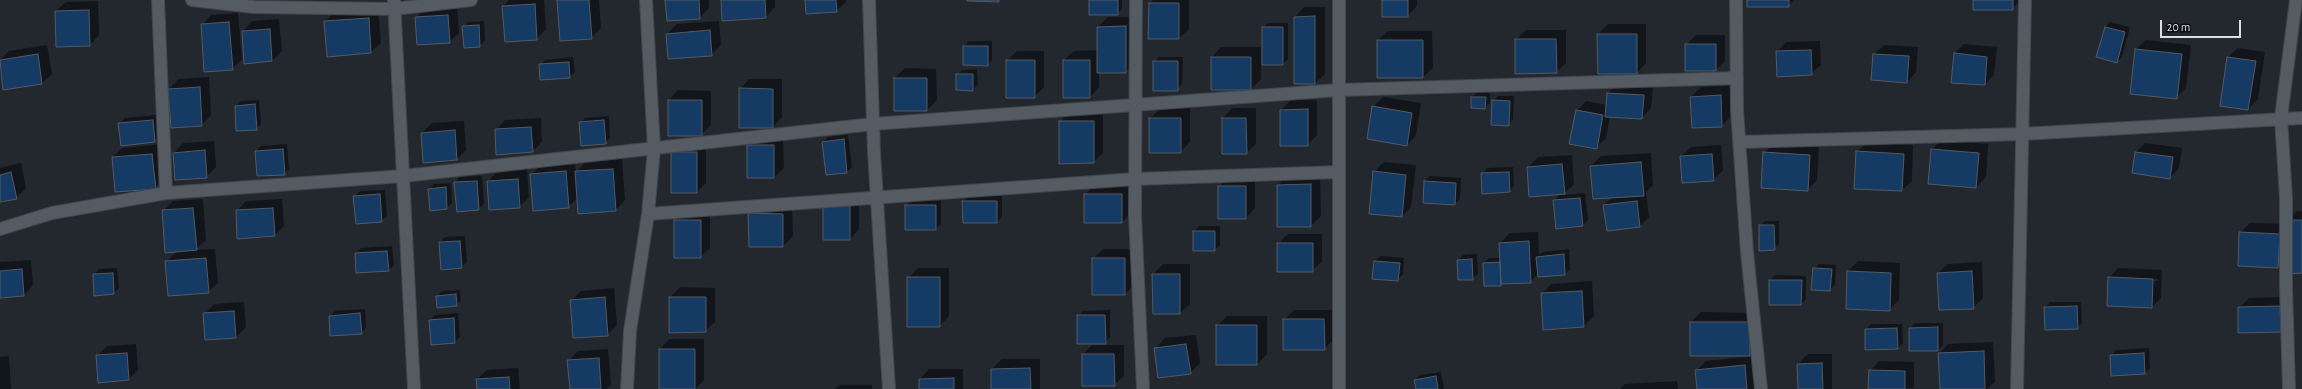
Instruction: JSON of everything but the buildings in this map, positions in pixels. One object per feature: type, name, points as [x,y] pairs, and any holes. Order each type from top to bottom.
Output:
[{"type":"street","points":[[158,0],[166,193]]},
{"type":"street","points":[[192,0],[254,7],[394,4],[471,0]]},
{"type":"street","points":[[627,389],[630,331],[648,214],[654,149],[646,0]]},
{"type":"street","points":[[869,0],[876,196],[889,389]]},
{"type":"street","points":[[1136,0],[1135,179],[1143,389]]},
{"type":"street","points":[[1339,0],[1339,389]]},
{"type":"street","points":[[1736,0],[1739,142],[1747,252],[1761,389]]},
{"type":"street","points":[[2017,389],[2025,0]]},
{"type":"street","points":[[2289,389],[2286,287],[2286,198],[2281,118],[2296,0]]},
{"type":"street","points":[[394,4],[414,389]]},
{"type":"street","points":[[0,229],[52,213],[166,193],[403,176],[873,124],[1339,90],[1737,78]]},
{"type":"street","points":[[1739,142],[2022,134],[2302,118]]},
{"type":"street","points":[[648,214],[876,196],[1135,179],[1339,172]]}]
